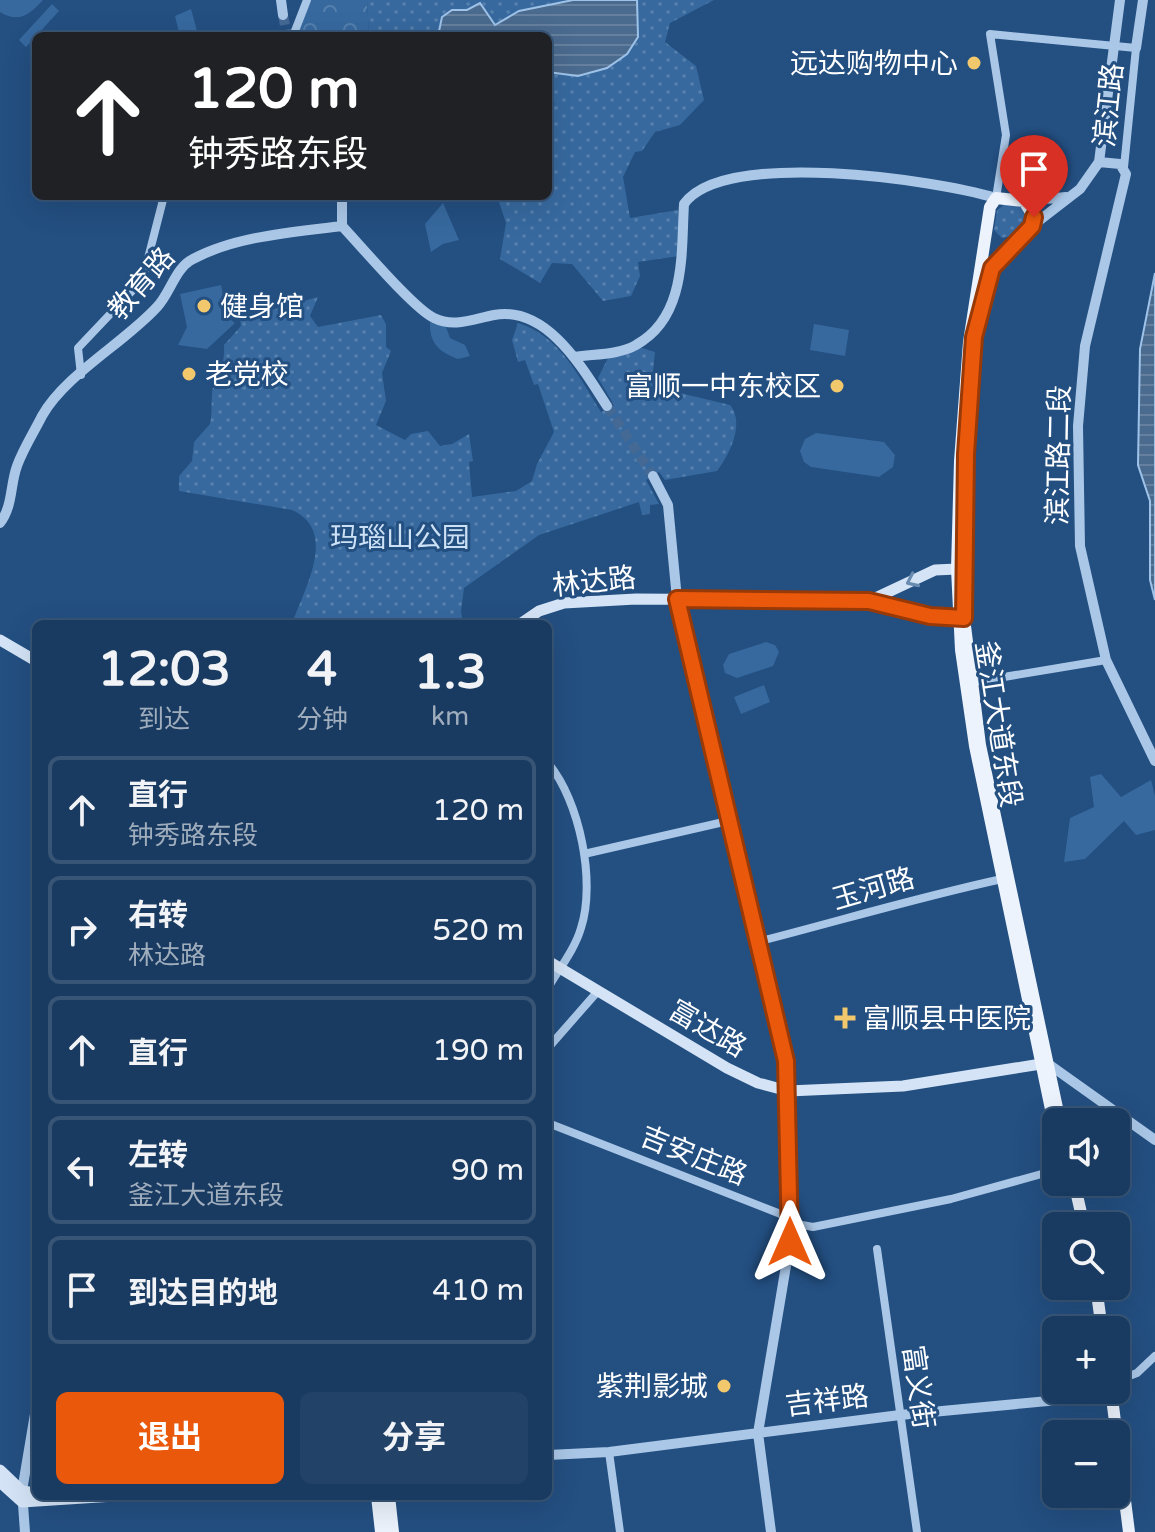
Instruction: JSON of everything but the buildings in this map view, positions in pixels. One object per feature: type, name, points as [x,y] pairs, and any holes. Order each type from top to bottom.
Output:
[{"type":"main road","points":[[996,198],[1024,201],[1032,209],[1032,226]]},
{"type":"main road","name":"釜江大道东段","points":[[996,198],[990,207],[969,342],[957,569],[968,683],[1002,879],[1056,1108]]},
{"type":"main road","name":"釜江大道东段","points":[[961,618],[966,454],[974,337],[992,268],[1032,226]]},
{"type":"main road","points":[[985,238],[995,248],[1017,242]]},
{"type":"main road","points":[[869,601],[935,570],[957,569]]},
{"type":"main road","name":"林达路","points":[[526,620],[539,611],[564,603],[677,599],[869,601]]},
{"type":"main road","points":[[869,601],[930,616],[961,618]]},
{"type":"main road","points":[[0,640],[32,659]]},
{"type":"main road","name":"釜江大道东段","points":[[968,683],[1052,1108]]},
{"type":"main road","name":"富达路","points":[[552,963],[727,1068],[758,1083],[788,1091],[903,1086],[1044,1064]]},
{"type":"main road","points":[[1110,1404],[1129,1532]]},
{"type":"main road","points":[[0,1470],[22,1496]]},
{"type":"main road","points":[[0,1482],[22,1496],[32,1496]]},
{"type":"main road","points":[[22,1496],[32,1494]]},
{"type":"main road","points":[[377,1500],[381,1532]]},
{"type":"main road","points":[[389,1500],[393,1532]]},
{"type":"main road","points":[[1119,1508],[1122,1532]]},
{"type":"street","points":[[281,0],[283,15]]},
{"type":"street","points":[[295,32],[307,0]]},
{"type":"street","points":[[1032,226],[1080,189],[1099,162],[1120,0]]},
{"type":"street","points":[[575,357],[621,350],[648,337],[676,290],[682,266],[684,204],[705,185],[733,178],[840,172],[938,185],[996,198],[1006,135],[990,34],[1136,48],[1143,0]]},
{"type":"street","name":"滨江路","points":[[1124,167],[1136,48]]},
{"type":"street","points":[[1099,162],[1124,167]]},
{"type":"street","name":"滨江路二段","points":[[1124,167],[1124,189],[1085,346],[1078,426],[1080,546],[1106,660],[1155,761]]},
{"type":"street","points":[[1024,201],[1066,197]]},
{"type":"street","points":[[81,376],[78,348],[133,290],[145,270],[163,200]]},
{"type":"street","points":[[342,200],[342,226],[431,317],[461,323],[494,315],[521,316],[575,357],[607,406]]},
{"type":"street","name":"教育路","points":[[0,523],[8,513],[17,466],[44,413],[58,395],[141,324],[162,302],[182,266],[195,258],[267,238],[342,226]]},
{"type":"street","points":[[653,476],[671,519],[677,599],[786,1061],[790,1242],[758,1433],[771,1532]]},
{"type":"street","points":[[968,683],[1106,660]]},
{"type":"street","points":[[552,768],[558,775],[584,854],[589,897],[580,931],[552,981]]},
{"type":"street","points":[[584,854],[728,821]]},
{"type":"street","name":"玉河路","points":[[757,942],[887,909],[909,899],[1002,879]]},
{"type":"street","points":[[552,1043],[598,991]]},
{"type":"street","points":[[1044,1064],[1155,1140]]},
{"type":"street","name":"吉安庄路","points":[[552,1125],[813,1227],[965,1196],[1042,1174]]},
{"type":"street","name":"富义街","points":[[877,1249],[917,1532]]},
{"type":"street","points":[[1130,1376],[1155,1356]]},
{"type":"street","name":"吉祥路","points":[[552,1455],[609,1452],[1042,1400]]},
{"type":"street","points":[[25,1532],[22,1496],[32,1433]]},
{"type":"street","points":[[609,1452],[620,1532]]},
{"type":"green space","points":[[0,0],[43,0],[24,16],[13,17],[0,12]]},
{"type":"green space","points":[[311,0],[367,0],[369,32],[299,32]]},
{"type":"green space","points":[[367,0],[573,0],[519,11],[495,26],[461,9],[442,17],[439,32],[369,32]]},
{"type":"green space","points":[[637,0],[714,0],[670,23],[665,42],[696,66],[704,100],[680,125],[655,132],[642,151],[635,152],[623,177],[630,218],[678,210],[679,256],[638,262],[640,276],[631,296],[603,301],[572,264],[552,263],[540,283],[500,259],[506,223],[498,200],[552,200],[552,108],[555,104],[552,100],[552,72],[578,75],[607,68],[627,54],[638,37]]},
{"type":"green space","points":[[52,4],[59,11],[40,32],[32,32],[32,40],[26,47],[19,40]]},
{"type":"green space","points":[[191,9],[197,31],[179,32],[175,16]]},
{"type":"green space","points":[[443,203],[459,240],[443,244],[431,252],[425,224]]},
{"type":"green space","points":[[1007,203],[1022,206],[1027,220],[1014,235],[1002,238],[994,230],[997,210]]},
{"type":"green space","points":[[221,285],[228,318],[235,323],[207,349],[178,345],[187,327],[180,294]]},
{"type":"green space","name":"玛瑙山公园","points":[[318,297],[310,316],[318,327],[381,315],[386,324],[386,347],[391,351],[382,373],[386,401],[376,425],[405,440],[411,434],[428,431],[440,446],[452,444],[469,434],[473,461],[469,462],[472,497],[516,491],[532,481],[537,464],[554,432],[538,384],[534,385],[525,360],[518,362],[512,340],[518,323],[546,337],[557,348],[601,412],[614,405],[598,378],[608,358],[642,348],[655,352],[652,381],[659,388],[730,405],[736,421],[734,438],[717,471],[665,480],[659,472],[646,480],[659,504],[650,505],[650,514],[642,515],[639,502],[539,535],[464,588],[462,620],[294,620],[310,578],[316,546],[314,532],[306,519],[292,510],[179,491],[179,476],[192,461],[194,442],[210,424],[213,388],[223,362],[224,345],[241,326],[240,319]]},
{"type":"green space","points":[[430,322],[446,327],[450,338],[465,345],[470,356],[458,359],[441,350],[431,336]]},
{"type":"green space","points":[[814,324],[849,330],[845,356],[810,350]]},
{"type":"green space","points":[[816,433],[884,442],[895,455],[893,467],[879,477],[811,467],[804,462],[800,451],[805,439]]},
{"type":"green space","points":[[766,642],[775,645],[779,652],[773,666],[737,678],[725,673],[723,665],[729,654]]},
{"type":"green space","points":[[764,685],[770,702],[741,714],[734,697]]},
{"type":"green space","points":[[1101,774],[1121,797],[1151,780],[1155,796],[1155,830],[1136,835],[1124,821],[1085,859],[1064,862],[1070,818],[1094,807],[1090,777]]},
{"type":"shaded area","points":[[573,0],[637,0],[638,37],[627,54],[607,68],[578,76],[552,73],[552,32],[439,32],[442,17],[452,10],[467,10],[480,3],[495,25],[519,11]]},
{"type":"shaded area","points":[[1155,273],[1155,600],[1150,580],[1150,501],[1138,465],[1140,349]]},
{"type":"tunnel","points":[[283,15],[286,32]]},
{"type":"tunnel","points":[[607,406],[653,476]]},
{"type":"place","name":"远达购物中心","points":[[974,63]]},
{"type":"place","name":"健身馆","points":[[204,306]]},
{"type":"place","name":"老党校","points":[[189,374]]},
{"type":"place","name":"富顺一中东校区","points":[[837,386]]},
{"type":"place","name":"富顺县中医院","points":[[845,1018]]},
{"type":"place","name":"紫荆影城","points":[[724,1386]]},
{"type":"route","points":[[790,1242],[786,1061],[677,599],[869,601],[930,616],[964,618],[966,454],[974,337],[992,268],[1032,226],[1034,217]]}]
